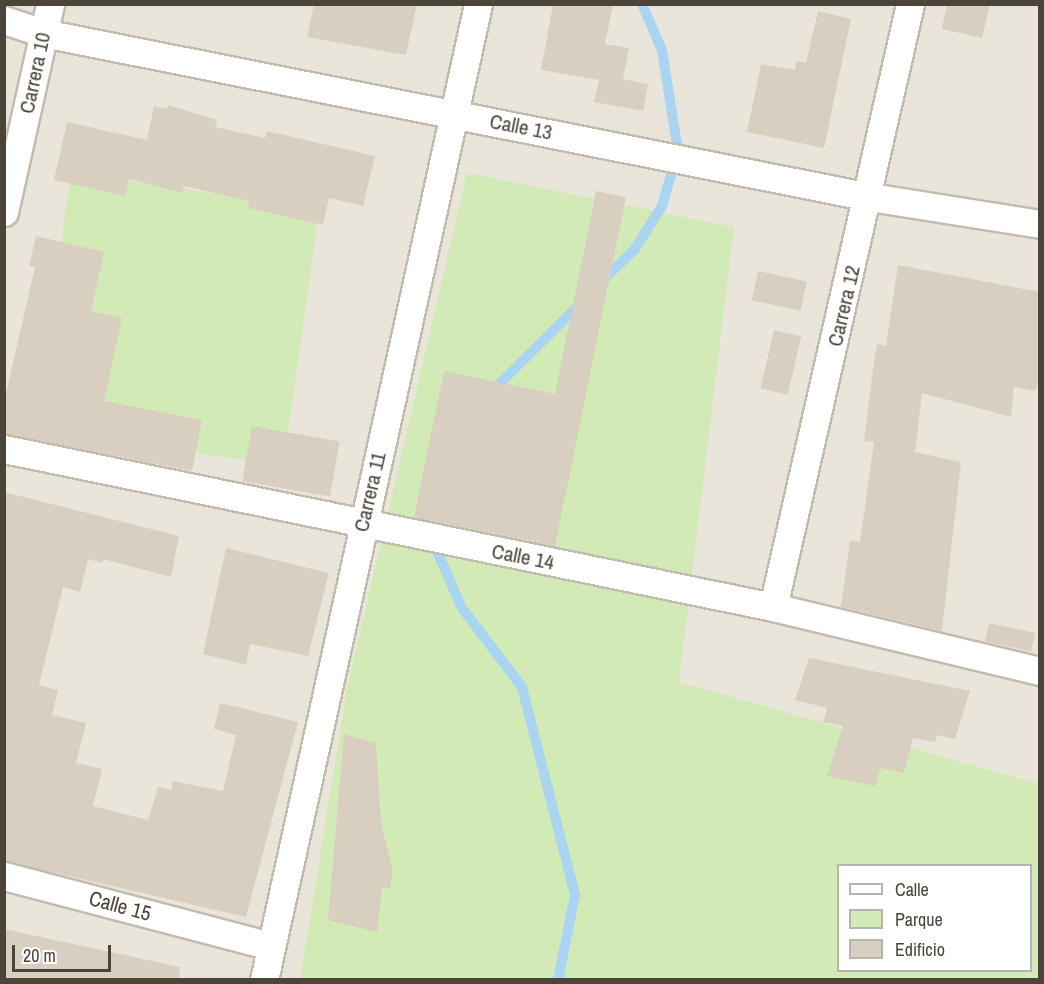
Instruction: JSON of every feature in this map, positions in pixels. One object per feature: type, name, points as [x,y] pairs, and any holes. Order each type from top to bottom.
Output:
[{"type":"street","name":"Carrera 10","points":[[4,212],[50,4]]},
{"type":"street","name":"Carrera 11","points":[[264,980],[362,524],[456,114],[478,4]]},
{"type":"street","name":"Carrera 12","points":[[773,607],[870,197],[910,4]]},
{"type":"street","name":"Calle 13","points":[[4,20],[44,33],[870,197],[1040,224]]},
{"type":"street","name":"Calle 14","points":[[4,449],[773,607],[1040,671]]},
{"type":"street","name":"Calle 15","points":[[4,876],[271,946]]},
{"type":"shaded area","points":[[5,5],[1039,5],[1039,979],[5,980]]},
{"type":"green space","points":[[71,173],[320,208],[283,465],[35,430]]},
{"type":"green space","points":[[467,173],[734,227],[679,682],[1039,784],[1039,979],[300,980],[347,689]]},
{"type":"building","points":[[314,4],[417,4],[406,55],[307,37]]},
{"type":"building","points":[[553,4],[613,4],[605,44],[629,48],[623,79],[648,84],[643,111],[594,102],[599,80],[541,70]]},
{"type":"building","points":[[947,4],[990,4],[982,38],[942,29]]},
{"type":"building","points":[[818,11],[851,19],[824,148],[747,132],[761,64],[795,70],[796,61],[806,63]]},
{"type":"building","points":[[168,105],[217,120],[215,127],[265,138],[267,131],[375,156],[363,206],[329,198],[323,225],[248,208],[249,201],[184,186],[182,193],[129,179],[125,196],[54,180],[67,122],[147,140],[154,106],[167,109]]},
{"type":"building","points":[[596,191],[626,197],[555,546],[414,517],[444,371],[555,394]]},
{"type":"building","points":[[36,236],[104,252],[91,311],[122,318],[104,401],[202,420],[192,471],[4,434],[4,402],[35,267],[29,266]]},
{"type":"building","points":[[898,265],[1040,292],[1040,377],[1035,391],[1014,387],[1011,417],[922,393],[915,452],[961,462],[942,631],[841,607],[850,541],[860,542],[874,442],[864,441],[873,369],[877,344],[886,346]]},
{"type":"building","points":[[758,271],[807,281],[801,311],[752,300]]},
{"type":"building","points":[[774,330],[801,336],[788,395],[761,388]]},
{"type":"building","points":[[252,426],[340,441],[330,497],[242,481]]},
{"type":"building","points":[[4,492],[179,536],[171,577],[103,559],[102,563],[88,559],[80,592],[63,587],[39,685],[58,690],[52,715],[86,723],[76,763],[102,769],[93,806],[148,820],[158,787],[171,790],[173,781],[223,791],[236,735],[214,729],[220,703],[298,722],[246,917],[4,861]]},
{"type":"building","points":[[226,548],[329,573],[308,656],[250,644],[246,665],[203,654]]},
{"type":"building","points":[[989,623],[1035,633],[1031,651],[985,642]]},
{"type":"building","points":[[809,658],[970,691],[955,739],[937,735],[935,742],[913,738],[904,773],[880,768],[875,786],[827,776],[843,726],[823,722],[827,708],[795,700]]},
{"type":"building","points":[[344,734],[376,743],[381,823],[393,871],[390,889],[382,887],[377,932],[328,920]]},
{"type":"building","points":[[4,929],[180,967],[179,980],[4,980]]},
{"type":"waterway","points":[[600,283],[635,249],[662,206],[678,151],[662,50],[642,4]]},
{"type":"waterway","points":[[492,391],[581,303]]},
{"type":"waterway","points":[[425,505],[422,517],[462,608],[522,687],[575,895],[558,980]]}]
